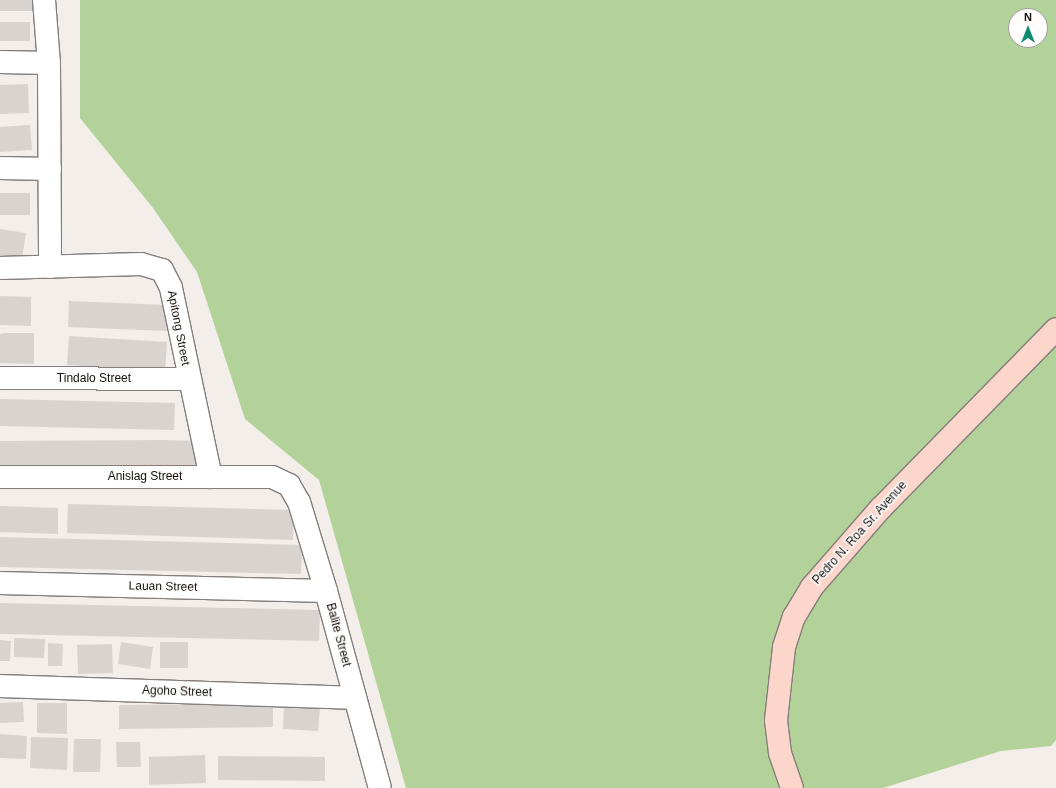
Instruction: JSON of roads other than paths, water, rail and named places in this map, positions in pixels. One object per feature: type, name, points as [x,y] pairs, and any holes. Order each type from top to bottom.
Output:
[{"type":"main road","name":"Pedro N. Roa Sr. Avenue","points":[[792,788],[780,753],[776,720],[784,647],[794,617],[812,587],[881,508],[1056,329]]},
{"type":"street","points":[[44,0],[49,63],[50,267]]},
{"type":"street","points":[[0,62],[49,63]]},
{"type":"street","points":[[0,168],[50,169]]},
{"type":"street","name":"Apitong Street","points":[[0,268],[141,264],[162,270],[171,288],[188,379],[211,477]]},
{"type":"street","name":"Tindalo Street","points":[[0,378],[188,379]]},
{"type":"street","name":"Anislag Street","points":[[0,476],[272,477],[289,485]]},
{"type":"street","name":"Balite Street","points":[[289,485],[299,502],[326,591],[380,788]]},
{"type":"street","name":"Lauan Street","points":[[0,583],[326,591]]},
{"type":"street","name":"Agoho Street","points":[[0,686],[355,698]]}]
